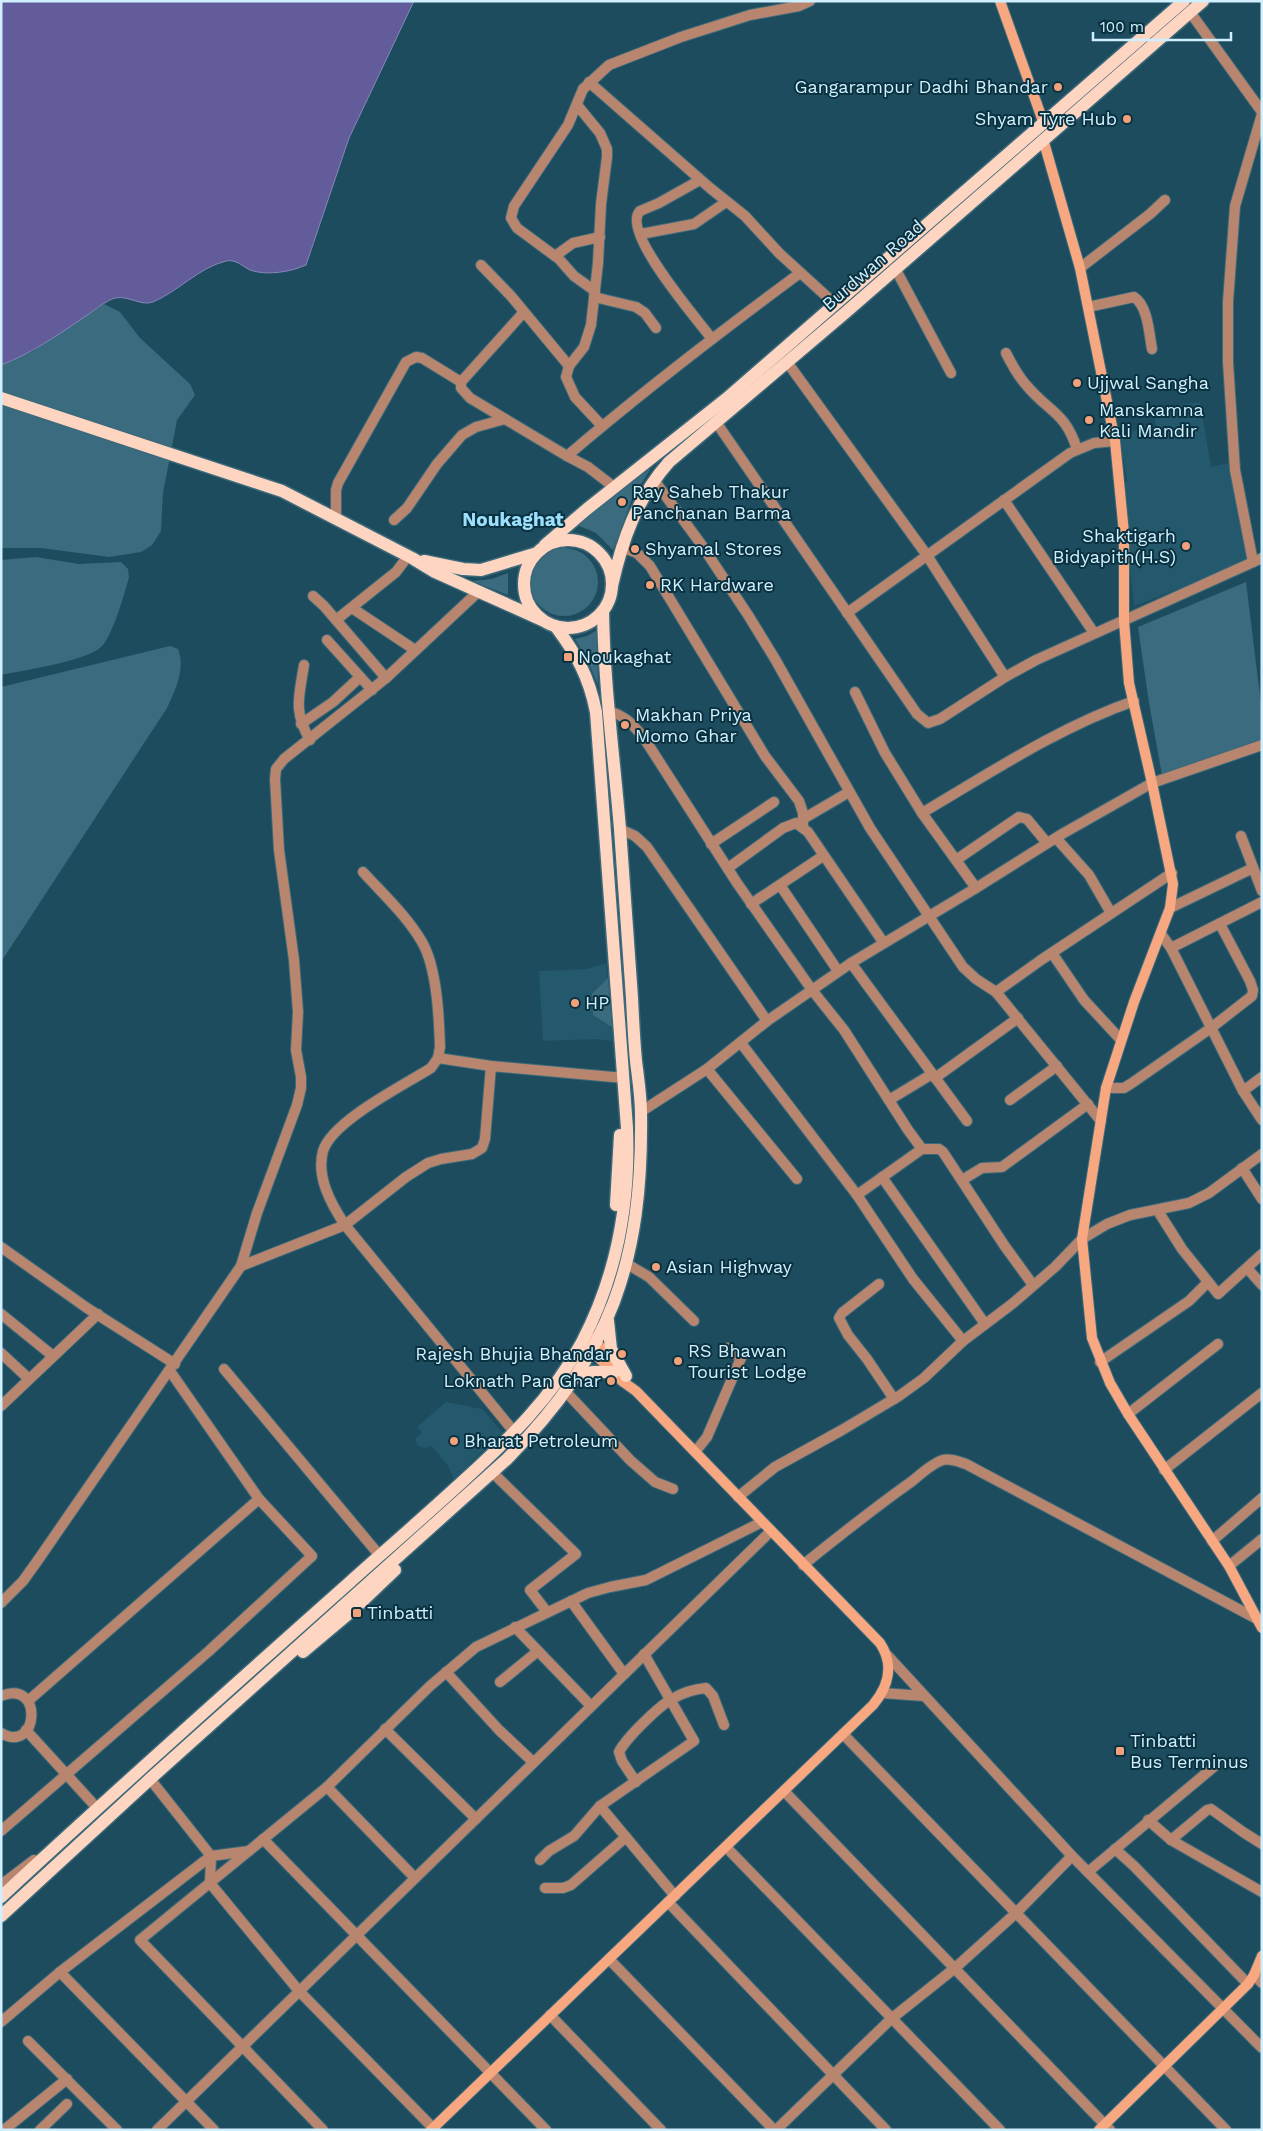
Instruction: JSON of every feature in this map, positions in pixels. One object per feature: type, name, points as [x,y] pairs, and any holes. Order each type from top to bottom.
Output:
[{"type":"main road","name":"Burdwan Road","points":[[545,545],[614,487],[686,439],[716,422],[1043,139],[1096,86],[1187,6],[1203,1]]},
{"type":"main road","name":"Burdwan Road","points":[[612,586],[621,547],[637,509],[654,480],[686,439],[836,305],[1044,124],[1096,86]]},
{"type":"main road","points":[[1,398],[298,498],[435,572],[556,627],[574,628],[590,623],[603,611],[609,600],[612,586],[610,570],[602,556],[591,546],[576,540],[560,540],[545,545],[534,554],[526,567],[523,582],[525,596],[531,610],[542,620]]},
{"type":"main road","points":[[410,557],[463,569],[481,570],[534,554]]},
{"type":"main road","points":[[1,1916],[268,1673],[295,1659],[353,1610],[397,1568],[414,1542],[492,1472],[537,1428],[578,1374],[595,1346],[608,1319],[627,1264],[633,1238],[639,1196],[642,1111],[620,829],[608,711],[603,611]]},
{"type":"main road","points":[[1,1896],[515,1433],[544,1400],[584,1337],[608,1282],[618,1184],[620,1123],[626,1101],[596,712],[585,673],[577,657],[556,627]]},
{"type":"main road","points":[[608,1319],[612,1349],[626,1376]]},
{"type":"main road","points":[[578,1374],[601,1371],[614,1372]]},
{"type":"street","points":[[656,328],[641,309],[595,294],[555,256],[512,224],[511,213],[568,126],[580,95],[589,82],[615,61],[750,15],[799,6],[810,1]]},
{"type":"street","points":[[1000,1],[1044,124]]},
{"type":"street","points":[[716,422],[918,714],[928,723],[940,719],[1005,677],[1094,633],[1257,560],[1235,470],[1228,362],[1228,302],[1235,206],[1262,113],[1187,6]]},
{"type":"street","points":[[589,82],[700,180],[749,220],[800,273],[836,305]]},
{"type":"street","points":[[577,105],[600,133],[607,149],[595,294],[588,339],[581,352],[569,366],[566,377],[572,391],[602,426]]},
{"type":"street","points":[[1043,139],[1080,268],[1115,441],[1124,534],[1124,621],[1129,683],[1172,873],[1170,908],[1120,1040],[1106,1088],[1082,1239],[1092,1338],[1100,1362],[1128,1414],[1229,1566],[1260,1624]]},
{"type":"street","points":[[700,180],[638,213],[636,221],[653,262],[712,339]]},
{"type":"street","points":[[1080,268],[1150,214],[1164,200]]},
{"type":"street","points":[[641,234],[694,224],[726,202]]},
{"type":"street","points":[[555,256],[568,246],[600,237]]},
{"type":"street","points":[[481,265],[510,296],[569,366]]},
{"type":"street","points":[[895,268],[951,374]]},
{"type":"street","points":[[567,456],[712,339],[800,273]]},
{"type":"street","points":[[1088,307],[1134,297],[1143,306],[1152,349]]},
{"type":"street","points":[[524,313],[461,382],[461,388],[464,393],[505,419],[588,467],[614,487]]},
{"type":"street","points":[[1006,353],[1018,375],[1028,388],[1063,419],[1071,432],[1077,449]]},
{"type":"street","points":[[336,519],[336,490],[338,483],[406,362],[416,357],[422,358],[461,382]]},
{"type":"street","points":[[787,362],[926,554],[1005,677]]},
{"type":"street","points":[[394,520],[407,508],[437,464],[462,435],[476,427],[505,419]]},
{"type":"street","points":[[847,613],[926,554],[1077,449],[1094,443],[1115,441]]},
{"type":"street","points":[[654,480],[701,544],[748,615],[775,659],[870,828],[963,967],[976,979],[996,992],[1101,1121]]},
{"type":"street","points":[[1004,500],[1094,633]]},
{"type":"street","points":[[621,547],[637,553],[650,566],[765,756],[790,786],[799,801],[803,822],[823,856],[883,942]]},
{"type":"street","points":[[336,620],[396,572],[410,557]]},
{"type":"street","points":[[1,1603],[23,1581],[33,1567],[241,1266],[257,1213],[297,1105],[302,1077],[296,1050],[298,1012],[294,960],[279,850],[275,779],[278,765],[386,678],[478,592]]},
{"type":"street","points":[[313,596],[386,678]]},
{"type":"street","points":[[352,608],[416,650]]},
{"type":"street","points":[[327,640],[372,690]]},
{"type":"street","points":[[304,665],[298,706],[301,724],[310,740]]},
{"type":"street","points":[[301,724],[338,698],[360,677]]},
{"type":"street","points":[[855,692],[885,753],[922,813],[976,888]]},
{"type":"street","points":[[922,813],[1046,742],[1106,711],[1134,702]]},
{"type":"street","points":[[608,711],[622,715],[644,738],[751,904],[812,990],[844,1030],[922,1149]]},
{"type":"street","points":[[642,1111],[707,1069],[767,1022],[838,971],[1052,841],[1152,783],[1262,746]]},
{"type":"street","points":[[728,868],[789,824],[803,822],[849,792]]},
{"type":"street","points":[[711,844],[774,802]]},
{"type":"street","points":[[956,860],[1019,817],[1027,819],[1089,875],[1111,913]]},
{"type":"street","points":[[620,829],[635,836],[647,847],[767,1022]]},
{"type":"street","points":[[1241,836],[1262,891]]},
{"type":"street","points":[[751,904],[823,856]]},
{"type":"street","points":[[1170,908],[1253,868]]},
{"type":"street","points":[[363,872],[406,919],[423,944],[435,982],[440,1047],[438,1058],[431,1068],[351,1118],[329,1139],[323,1151],[322,1174],[326,1191],[345,1225],[515,1433]]},
{"type":"street","points":[[996,992],[1172,873]]},
{"type":"street","points":[[780,885],[838,971]]},
{"type":"street","points":[[1171,948],[1262,902]]},
{"type":"street","points":[[1106,1088],[1124,1088],[1249,1000],[1253,990],[1245,970],[1220,924]]},
{"type":"street","points":[[1161,934],[1171,948],[1243,1091],[1262,1120]]},
{"type":"street","points":[[1052,953],[1084,1000],[1120,1040]]},
{"type":"street","points":[[851,963],[967,1121]]},
{"type":"street","points":[[889,1100],[934,1076],[1018,1018]]},
{"type":"street","points":[[741,1043],[857,1195],[913,1279],[963,1341]]},
{"type":"street","points":[[438,1058],[491,1066],[624,1078]]},
{"type":"street","points":[[241,1266],[345,1225],[406,1177],[428,1163],[472,1154],[482,1148],[485,1140],[491,1066]]},
{"type":"street","points":[[1010,1100],[1057,1066]]},
{"type":"street","points":[[707,1069],[797,1179]]},
{"type":"street","points":[[1243,1091],[1262,1078]]},
{"type":"street","points":[[962,1180],[982,1168],[1002,1167],[1088,1104]]},
{"type":"street","points":[[857,1195],[922,1149],[939,1149],[943,1152],[1004,1245],[1033,1284]]},
{"type":"street","points":[[738,1497],[775,1467],[894,1399],[924,1378],[963,1341],[1055,1267],[1082,1239],[1114,1221],[1130,1215],[1158,1211],[1189,1203],[1209,1193],[1262,1154]]},
{"type":"street","points":[[1242,1168],[1262,1199]]},
{"type":"street","points":[[882,1178],[984,1324]]},
{"type":"street","points":[[1158,1211],[1182,1249],[1218,1294],[1262,1254]]},
{"type":"street","points":[[1,1247],[172,1368],[259,1499],[312,1556],[209,1651],[1,1831]]},
{"type":"street","points":[[627,1264],[650,1277],[694,1321]]},
{"type":"street","points":[[1247,1268],[1262,1285]]},
{"type":"street","points":[[1100,1362],[1189,1301],[1208,1282]]},
{"type":"street","points":[[879,1284],[842,1313],[839,1318],[848,1335],[894,1399]]},
{"type":"street","points":[[1,1314],[53,1356]]},
{"type":"street","points":[[3,1402],[98,1314]]},
{"type":"street","points":[[584,1337],[626,1376],[636,1392]]},
{"type":"street","points":[[1128,1414],[1218,1344]]},
{"type":"street","points":[[595,1346],[614,1372],[695,1452],[880,1643],[887,1655],[1072,1856],[1262,2048]]},
{"type":"street","points":[[695,1452],[708,1437],[741,1358],[728,1348]]},
{"type":"street","points":[[1,1353],[29,1379]]},
{"type":"street","points":[[224,1369],[380,1556]]},
{"type":"street","points":[[566,1392],[630,1460],[655,1482],[673,1489]]},
{"type":"street","points":[[1164,1470],[1262,1394]]},
{"type":"street","points":[[803,1565],[874,1508],[938,1462],[951,1460],[966,1464],[1260,1624]]},
{"type":"street","points":[[492,1472],[576,1554],[530,1590],[547,1612]]},
{"type":"street","points":[[1212,1541],[1262,1498]]},
{"type":"street","points":[[28,1701],[259,1499]]},
{"type":"street","points":[[323,2130],[140,1940],[327,1787],[385,1729],[446,1672],[476,1647],[571,1601],[610,1587],[646,1580],[762,1522]]},
{"type":"street","points":[[158,2130],[771,1531]]},
{"type":"street","points":[[1229,1566],[1262,1539]]},
{"type":"street","points":[[571,1601],[624,1674]]},
{"type":"street","points":[[515,1627],[591,1706]]},
{"type":"street","points":[[500,1682],[538,1651]]},
{"type":"street","points":[[540,1860],[549,1851],[574,1836],[600,1806],[694,1741],[644,1654]]},
{"type":"street","points":[[150,1779],[211,1856],[210,1884],[299,1991],[433,2129],[873,1705],[882,1693],[888,1676],[887,1655]]},
{"type":"street","points":[[446,1672],[498,1730],[533,1762]]},
{"type":"street","points":[[636,1782],[622,1761],[619,1752],[632,1734],[671,1699],[697,1689],[706,1688],[713,1696],[724,1725]]},
{"type":"street","points":[[882,1693],[924,1696]]},
{"type":"street","points":[[1,1696],[9,1694],[18,1695],[28,1701],[33,1714],[31,1724],[26,1730],[16,1736],[1,1734]]},
{"type":"street","points":[[385,1729],[476,1819]]},
{"type":"street","points":[[26,1730],[98,1808]]},
{"type":"street","points":[[843,1734],[1015,1914],[1226,2130]]},
{"type":"street","points":[[1088,1872],[1216,1765]]},
{"type":"street","points":[[327,1787],[415,1878]]},
{"type":"street","points":[[784,1791],[955,1968],[1105,2128],[1248,1984],[1262,1956]]},
{"type":"street","points":[[600,1806],[626,1837],[672,1899],[833,2075],[886,2130]]},
{"type":"street","points":[[1171,1840],[1207,1810],[1211,1809],[1262,1844]]},
{"type":"street","points":[[1148,1820],[1171,1840],[1262,1892]]},
{"type":"street","points":[[1,1885],[68,1834]]},
{"type":"street","points":[[545,1888],[563,1888],[571,1885],[626,1837]]},
{"type":"street","points":[[263,1839],[546,2130]]},
{"type":"street","points":[[726,1847],[1000,2130]]},
{"type":"street","points":[[1114,1849],[1134,1866],[1248,1984]]},
{"type":"street","points":[[1,2022],[60,1972],[211,1856],[249,1851]]},
{"type":"street","points":[[609,1959],[775,2130],[891,2019],[955,1968],[1015,1914],[1072,1856]]},
{"type":"street","points":[[60,1972],[214,2130]]},
{"type":"street","points":[[1254,1974],[1262,1983]]},
{"type":"street","points":[[550,2015],[661,2130]]},
{"type":"street","points":[[28,2041],[117,2130]]},
{"type":"street","points":[[10,2128],[66,2079]]},
{"type":"street","points":[[40,2130],[67,2104]]},
{"type":"shaded area","points":[[1,1],[414,1],[349,138],[306,265],[293,270],[264,273],[250,270],[236,262],[226,261],[216,264],[153,302],[143,303],[122,298],[112,299],[42,345],[1,365]]},
{"type":"shaded area","points":[[104,304],[120,312],[140,338],[190,384],[195,395],[177,420],[163,493],[161,531],[152,545],[141,552],[109,557],[41,548],[1,548],[1,365],[33,351]]},
{"type":"shaded area","name":"Shaktigarh Bidyapith(H.S)","points":[[1200,402],[1211,467],[1229,463],[1248,560],[1134,606],[1121,484],[1127,481],[1119,433],[1156,427],[1153,409]]},
{"type":"shaded area","points":[[651,468],[632,499],[613,550],[596,533],[577,525]]},
{"type":"shaded area","points":[[557,548],[571,548],[583,553],[593,563],[598,575],[598,589],[593,601],[583,611],[571,616],[557,616],[545,611],[535,601],[530,589],[530,575],[535,563],[545,553]]},
{"type":"shaded area","points":[[36,557],[79,564],[121,562],[128,569],[129,577],[111,631],[103,645],[96,651],[85,656],[40,668],[1,675],[1,560]]},
{"type":"shaded area","points":[[508,573],[508,595],[472,581],[492,579]]},
{"type":"shaded area","points":[[1246,582],[1262,712],[1262,740],[1162,775],[1138,627]]},
{"type":"shaded area","points":[[597,630],[598,685],[587,659],[575,639],[587,636]]},
{"type":"shaded area","points":[[170,646],[178,649],[181,664],[178,679],[167,708],[1,962],[1,687]]},
{"type":"shaded area","name":"HP","points":[[606,963],[613,1041],[596,1039],[543,1041],[539,971],[587,969]]},
{"type":"shaded area","points":[[608,978],[612,1027],[593,1015],[592,994]]},
{"type":"shaded area","name":"Bharat Petroleum","points":[[446,1402],[482,1409],[502,1432],[454,1479],[448,1466],[431,1445],[426,1448],[418,1446],[416,1442],[416,1438],[422,1433],[417,1427]]},
{"type":"place","name":"Gangarampur Dadhi Bhandar","points":[[1058,87]]},
{"type":"place","name":"Shyam Tyre Hub","points":[[1127,119]]},
{"type":"place","name":"Ujjwal Sangha","points":[[1077,383]]},
{"type":"place","name":"Manskamna Kali Mandir","points":[[1089,420]]},
{"type":"place","name":"Ray Saheb Thakur Panchanan Barma","points":[[622,502]]},
{"type":"place","name":"Shaktigarh Bidyapith(H.S)","points":[[1186,546]]},
{"type":"place","name":"Shyamal Stores","points":[[635,549]]},
{"type":"place","name":"RK Hardware","points":[[650,585]]},
{"type":"place","name":"Noukaghat","points":[[568,657]]},
{"type":"place","name":"Makhan Priya Momo Ghar","points":[[625,725]]},
{"type":"place","name":"HP","points":[[575,1003]]},
{"type":"place","name":"Asian Highway","points":[[656,1267]]},
{"type":"place","name":"Rajesh Bhujia Bhandar","points":[[622,1354]]},
{"type":"place","name":"RS Bhawan Tourist Lodge","points":[[678,1361]]},
{"type":"place","name":"Loknath Pan Ghar","points":[[611,1381]]},
{"type":"place","name":"Bharat Petroleum","points":[[454,1441]]},
{"type":"place","name":"Tinbatti","points":[[357,1613]]},
{"type":"place","name":"Tinbatti Bus Terminus","points":[[1120,1751]]},
{"type":"district","name":"Noukaghat","points":[[513,519]]}]
